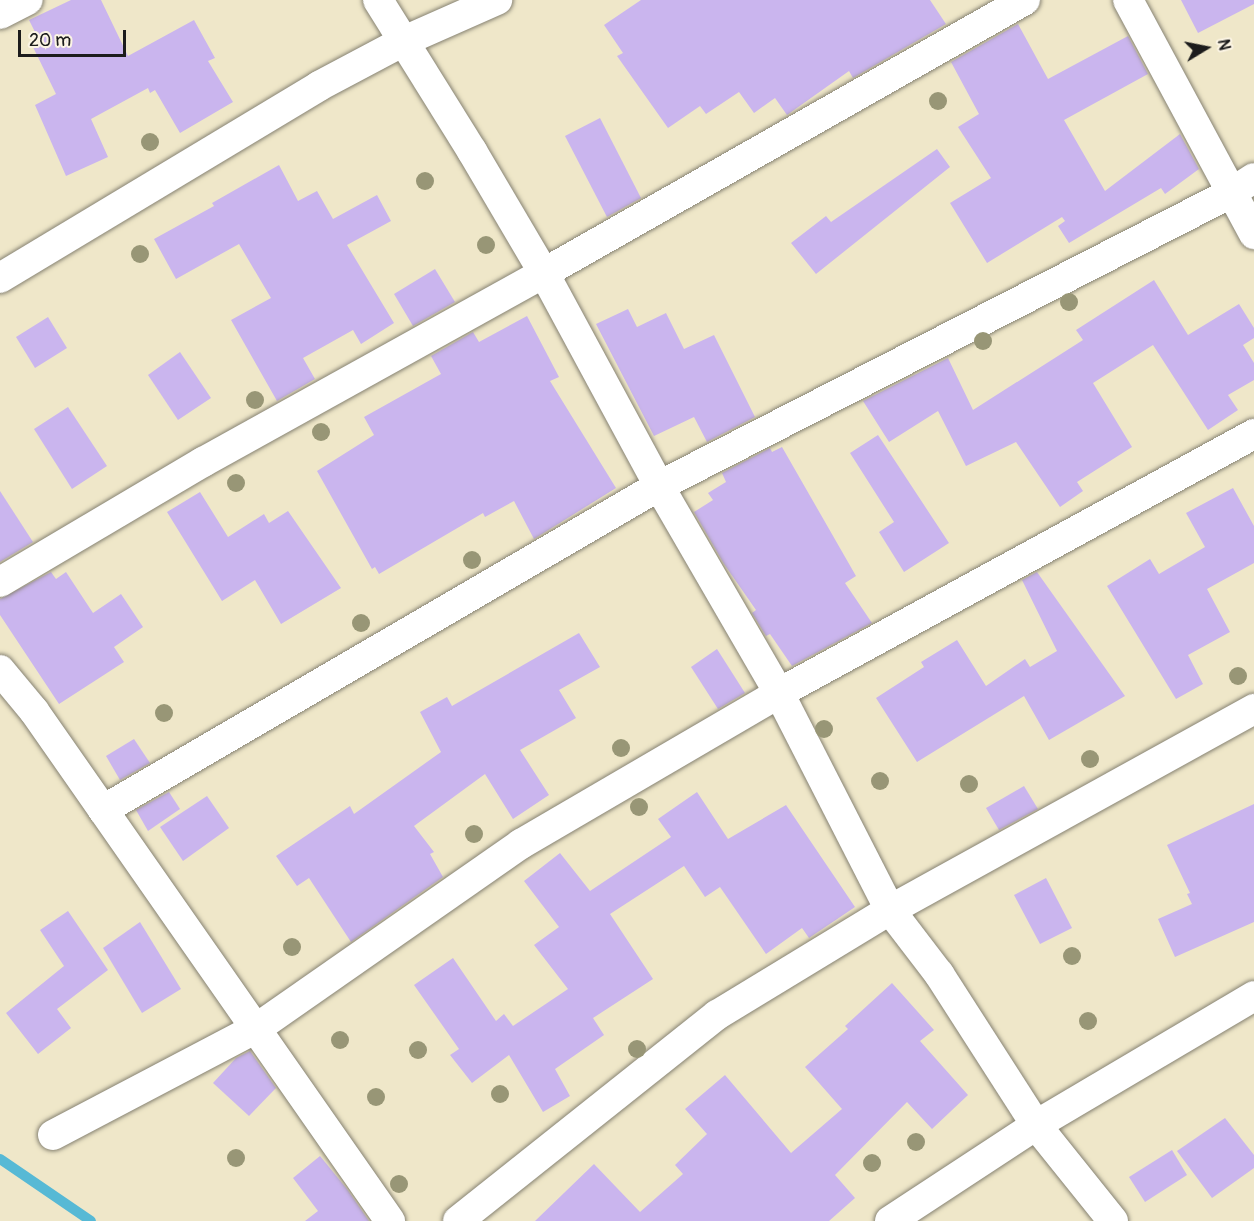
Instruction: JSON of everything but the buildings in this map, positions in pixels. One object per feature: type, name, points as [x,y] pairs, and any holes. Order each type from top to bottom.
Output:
[{"type":"street","points":[[0,14],[28,0]]},
{"type":"street","points":[[378,0],[544,273],[659,486],[779,693],[890,910],[939,974],[1036,1125],[1113,1221]]},
{"type":"street","points":[[0,278],[319,86],[404,41],[497,0]]},
{"type":"street","points":[[0,582],[203,462],[544,273],[1025,0]]},
{"type":"street","points":[[1128,0],[1242,185],[1254,234]]},
{"type":"street","points":[[103,810],[659,486],[1242,185]]},
{"type":"street","points":[[53,1135],[257,1028],[521,844],[779,693],[1254,434]]},
{"type":"street","points":[[0,670],[34,711],[390,1221]]},
{"type":"street","points":[[458,1221],[717,1015],[890,910],[1254,709]]},
{"type":"street","points":[[890,1221],[1036,1125],[1254,996]]},
{"type":"waterway","points":[[0,1159],[91,1221]]}]
